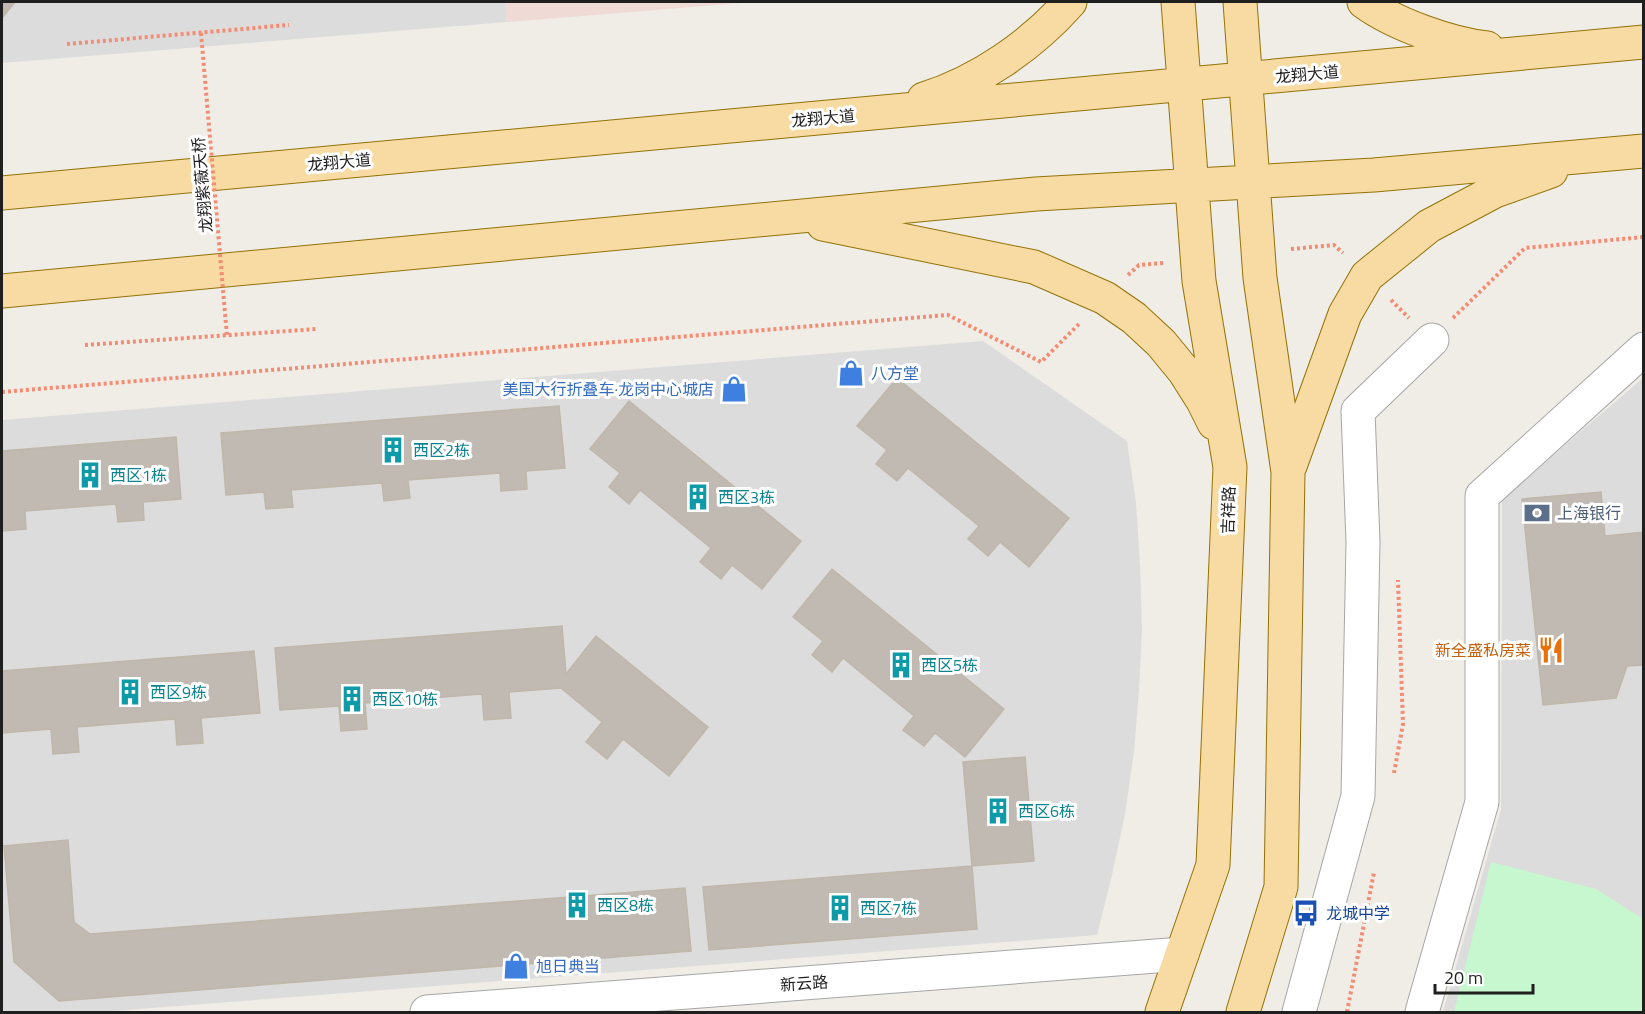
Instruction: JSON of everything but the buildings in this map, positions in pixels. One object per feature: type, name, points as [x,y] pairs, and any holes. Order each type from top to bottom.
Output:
[{"type":"main road","points":[[882,113],[943,93],[1000,63],[1051,23],[1070,2]]},
{"type":"main road","name":"吉祥路","points":[[1162,1012],[1213,865],[1230,467],[1197,259],[1178,2]]},
{"type":"main road","points":[[1240,2],[1258,253],[1288,472],[1281,887],[1243,1012]]},
{"type":"main road","points":[[1364,2],[1420,31],[1474,46],[1529,52],[1585,48]]},
{"type":"main road","name":"龙翔大道","points":[[2,193],[1644,42]]},
{"type":"main road","points":[[2,291],[1036,194],[1374,175],[1644,151]]},
{"type":"main road","points":[[1288,472],[1345,314],[1367,276],[1430,226],[1457,211],[1495,191],[1592,155]]},
{"type":"main road","points":[[789,218],[1034,267],[1105,298],[1134,318],[1161,343],[1184,370],[1219,433],[1230,467]]},
{"type":"street","points":[[1299,1012],[1358,796],[1363,542],[1358,411],[1432,340]]},
{"type":"street","points":[[1422,1012],[1482,802],[1482,496],[1644,349]]},
{"type":"street","name":"新云路","points":[[427,1012],[1182,954]]},
{"type":"path","points":[[67,44],[289,25]]},
{"type":"path","name":"龙翔紫薇天桥","points":[[201,33],[227,336]]},
{"type":"path","points":[[1258,253],[1334,245],[1432,340],[1524,248],[1644,237]]},
{"type":"path","points":[[2,392],[948,315],[1041,362],[1139,265],[1197,259]]},
{"type":"path","points":[[85,345],[317,329]]},
{"type":"shaded area","points":[[2,2],[505,2],[507,22],[2,63]]},
{"type":"shaded area","points":[[505,2],[754,2],[507,22]]},
{"type":"shaded area","points":[[983,341],[1127,441],[1136,503],[1140,565],[1142,628],[1139,690],[1134,752],[1125,814],[1097,935],[100,1012],[2,1012],[2,420]]},
{"type":"shaded area","points":[[1643,378],[1643,1012],[1443,1012],[1501,809],[1502,499]]},
{"type":"green space","points":[[1491,862],[1596,889],[1643,919],[1643,1012],[1454,1012]]},
{"type":"place","name":"八方堂","points":[[851,373]]},
{"type":"place","name":"美国大行折叠车·龙岗中心城店","points":[[734,389]]},
{"type":"place","name":"西区2栋","points":[[393,450]]},
{"type":"place","name":"西区1栋","points":[[90,475]]},
{"type":"place","name":"西区3栋","points":[[698,497]]},
{"type":"place","name":"上海银行","points":[[1537,513]]},
{"type":"place","name":"新全盛私房菜","points":[[1551,650]]},
{"type":"place","name":"西区5栋","points":[[901,665]]},
{"type":"place","name":"西区9栋","points":[[130,692]]},
{"type":"place","name":"西区10栋","points":[[352,699]]},
{"type":"place","name":"西区6栋","points":[[998,811]]},
{"type":"place","name":"西区8栋","points":[[577,905]]},
{"type":"place","name":"西区7栋","points":[[840,908]]},
{"type":"place","name":"龙城中学","points":[[1306,913]]},
{"type":"place","name":"旭日典当","points":[[516,966]]}]
